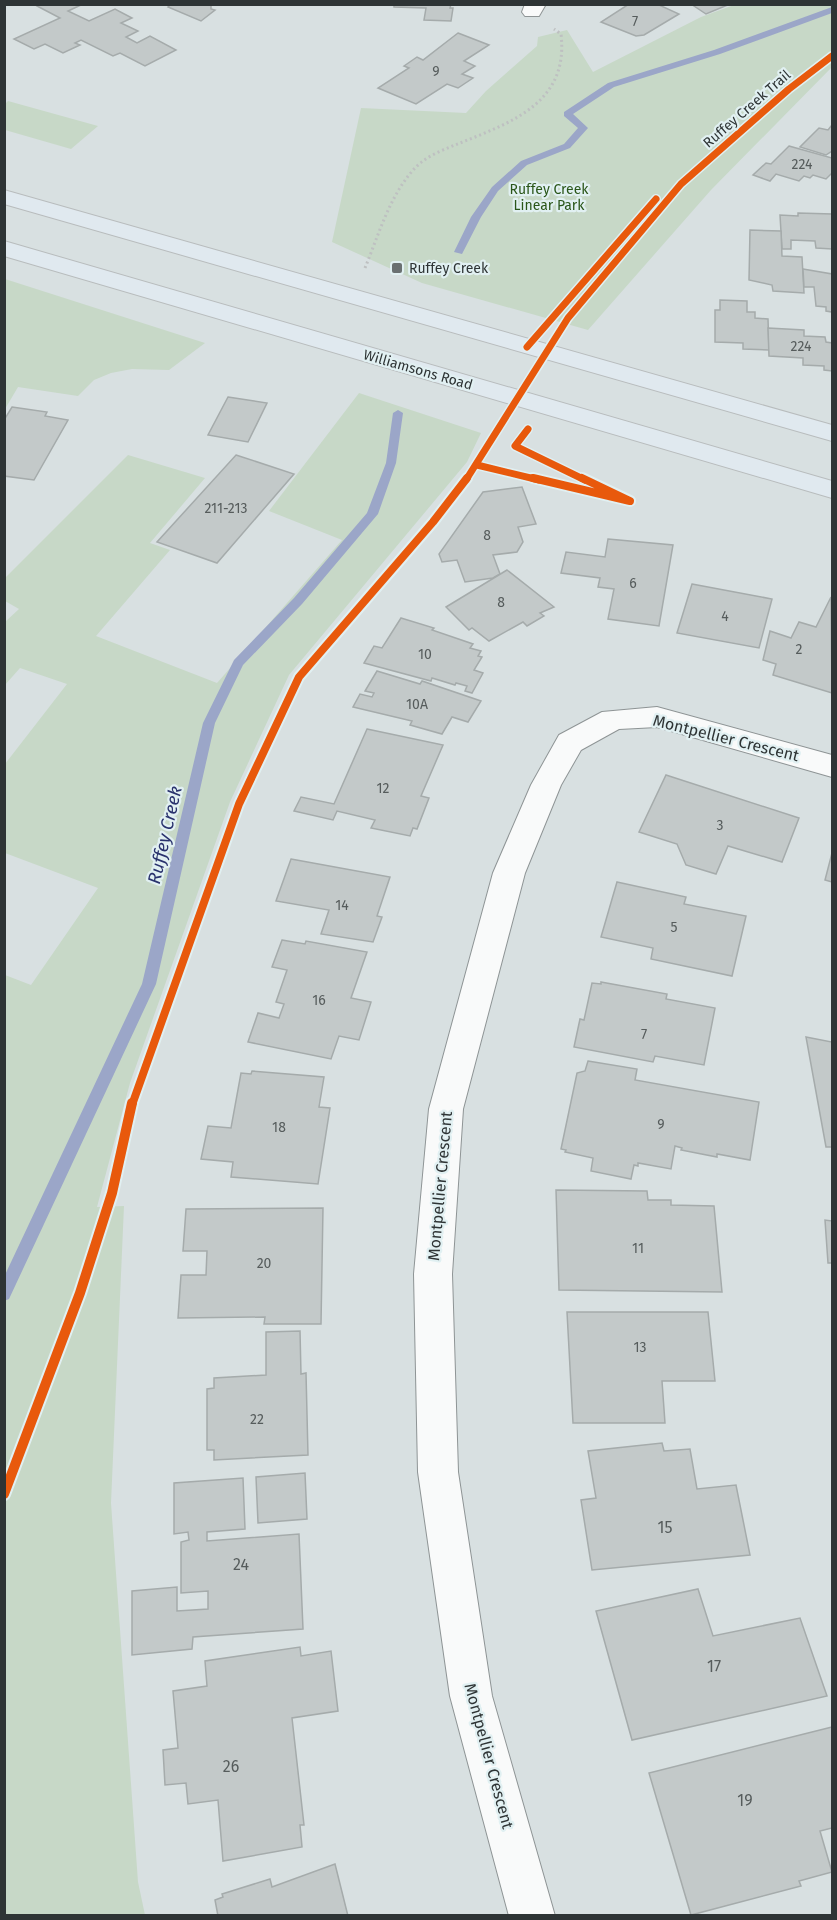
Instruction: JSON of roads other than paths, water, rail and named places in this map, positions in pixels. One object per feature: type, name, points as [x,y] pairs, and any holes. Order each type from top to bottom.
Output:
[{"type":"main road","points":[[4,197],[832,433]]},
{"type":"main road","name":"Williamsons Road","points":[[4,248],[832,490]]},
{"type":"street","name":"Montpellier Crescent","points":[[532,1916],[471,1696],[438,1472],[433,1274],[446,1109],[481,971],[509,873],[546,785],[570,743],[613,718],[657,717],[832,766]]},
{"type":"waterway","name":"Ruffey Creek","points":[[459,252],[476,217],[495,189],[524,163],[567,146],[583,128],[567,114],[611,85],[717,52],[832,10]]},
{"type":"waterway","name":"Ruffey Creek","points":[[4,1294],[149,984],[209,723],[238,663],[298,601],[372,514],[391,463],[398,413]]},
{"type":"place","name":"Ruffey Creek","points":[[397,268]]},
{"type":"park label","name":"Ruffey Creek Linear Park","points":[[549,198]]}]
